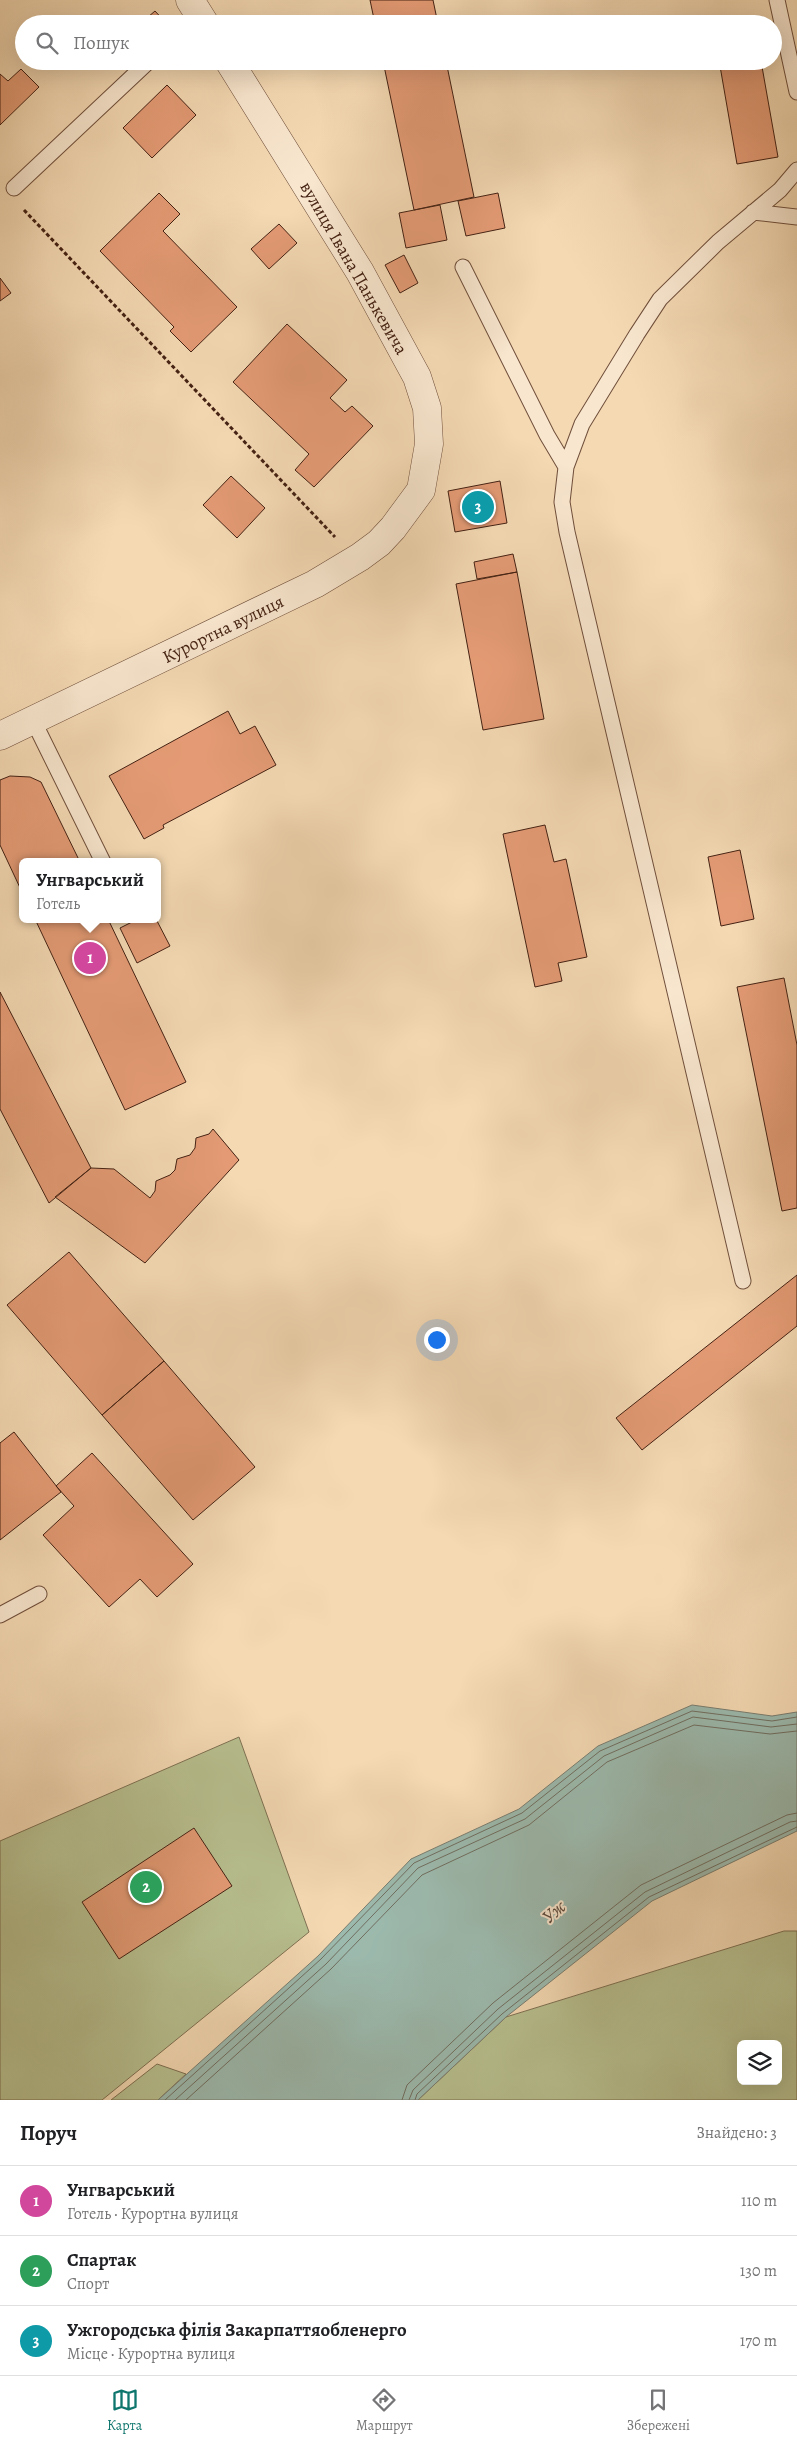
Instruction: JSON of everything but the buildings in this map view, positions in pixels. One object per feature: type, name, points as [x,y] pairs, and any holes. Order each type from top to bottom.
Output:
[{"type":"street","name":"вулиця Івана Панькевича","points":[[235,70],[360,272],[417,377],[427,408],[428,444],[421,490]]},
{"type":"street","name":"Курортна вулиця","points":[[0,736],[315,584],[360,557],[393,528],[421,490]]},
{"type":"lane","points":[[777,0],[780,15]]},
{"type":"lane","points":[[782,23],[797,92]]},
{"type":"lane","points":[[14,188],[139,70]]},
{"type":"lane","points":[[743,1281],[567,532],[562,502],[566,466],[582,424],[660,299],[718,242],[780,190],[797,170]]},
{"type":"lane","points":[[753,212],[797,217]]},
{"type":"lane","points":[[463,266],[547,435],[566,466]]},
{"type":"lane","points":[[33,720],[101,858]]},
{"type":"lane","points":[[0,1615],[39,1594]]},
{"type":"path","points":[[14,188],[16,202],[332,535],[360,557]]},
{"type":"green space","points":[[239,1737],[309,1932],[102,2100],[0,2100],[0,1841]]},
{"type":"green space","points":[[784,1931],[797,1931],[797,2100],[418,2100],[506,2017]]},
{"type":"green space","points":[[157,2064],[186,2074],[158,2100],[111,2100]]},
{"type":"water","name":"Уж","points":[[692,1705],[772,1716],[797,1712],[797,1831],[652,1901],[506,2017],[418,2100],[158,2100],[318,1956],[411,1859],[519,1809],[598,1746]]},
{"type":"place","name":"Ужгородська філія Закарпаттяобленерго","points":[[478,507]]},
{"type":"place","name":"Унгварський","points":[[90,958]]},
{"type":"place","name":"Спартак","points":[[146,1887]]}]
